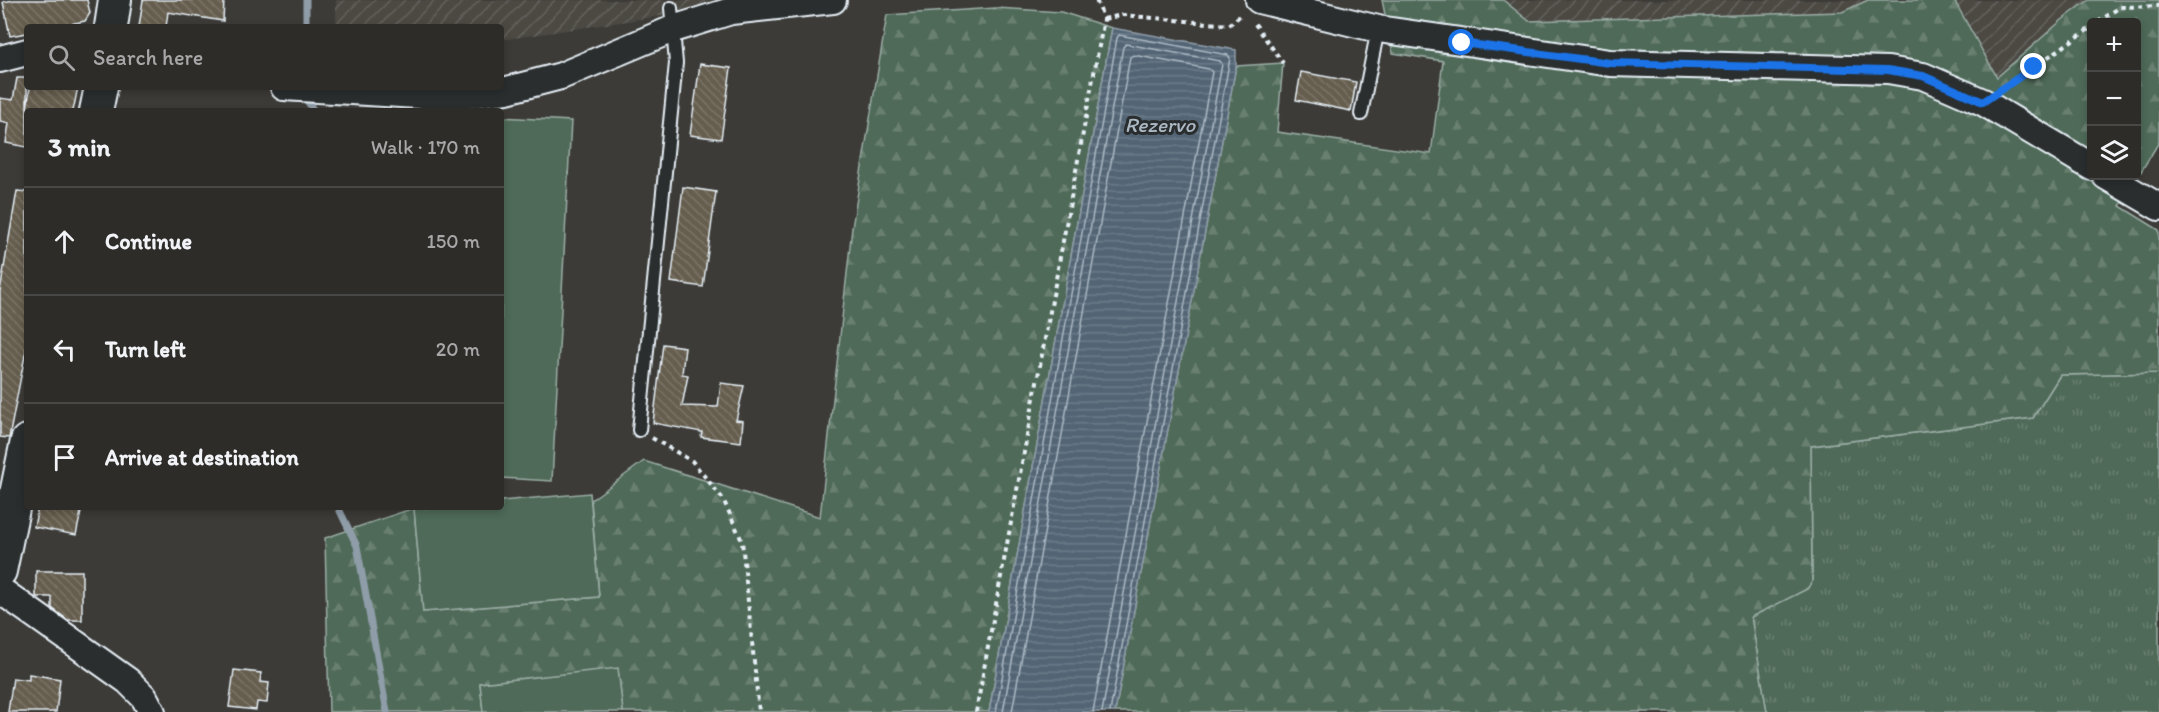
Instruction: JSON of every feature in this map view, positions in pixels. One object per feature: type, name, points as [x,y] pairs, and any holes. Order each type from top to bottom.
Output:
[{"type":"street","points":[[111,24],[115,0]]},
{"type":"street","points":[[324,90],[450,97],[507,90],[561,76],[672,19],[833,0]]},
{"type":"street","points":[[1252,10],[1610,63],[1888,70],[1923,76],[1983,102],[2087,164]]},
{"type":"street","points":[[0,59],[24,53]]},
{"type":"street","points":[[97,108],[100,90]]},
{"type":"street","points":[[2113,180],[2159,207]]},
{"type":"street","points":[[0,571],[24,455]]},
{"type":"street","points":[[0,590],[128,681],[144,698],[152,712]]},
{"type":"lane","points":[[639,430],[676,63],[672,19]]},
{"type":"lane","points":[[1361,114],[1378,29]]},
{"type":"path","points":[[976,712],[1104,19],[1096,0]]},
{"type":"path","points":[[2104,18],[2120,7],[2159,6]]},
{"type":"path","points":[[1104,19],[1122,15],[1229,25],[1252,10],[1283,63]]},
{"type":"path","points":[[1983,102],[2087,30]]},
{"type":"path","points":[[639,430],[692,461],[723,500],[742,541],[759,712]]},
{"type":"shaded area","points":[[336,0],[767,0],[504,40],[504,24],[336,24]]},
{"type":"shaded area","points":[[1503,0],[1868,0],[1842,12],[1529,21]]},
{"type":"shaded area","points":[[1954,0],[2089,0],[2062,20],[1997,78]]},
{"type":"green space","points":[[1382,0],[1503,0],[1529,21],[1842,12],[1868,0],[1954,0],[1997,77],[2062,20],[2089,0],[2159,0],[2159,142],[2141,172],[2141,18],[2087,18],[2087,180],[2136,180],[2120,206],[2159,230],[2159,373],[2060,375],[2033,418],[1811,446],[1812,582],[1807,589],[1751,617],[1767,712],[1115,712],[1236,66],[1283,63],[1277,132],[1431,154],[1443,61],[1393,53]]},
{"type":"green space","points":[[996,8],[1061,12],[1112,28],[989,712],[623,712],[618,669],[480,683],[483,712],[329,712],[325,538],[408,510],[414,510],[423,612],[599,597],[591,500],[644,461],[820,517],[852,228],[887,15]]},
{"type":"green space","points":[[504,117],[571,121],[552,481],[504,478]]},
{"type":"green space","points":[[2159,373],[2159,712],[1767,712],[1751,617],[1807,589],[1812,582],[1811,446],[2033,418],[2060,375]]},
{"type":"green space","points":[[590,493],[599,597],[423,612],[414,510],[504,510],[504,501]]},
{"type":"green space","points":[[618,668],[623,712],[483,712],[480,683]]},
{"type":"water","name":"Rezervo","points":[[1112,28],[1236,50],[1236,66],[1115,712],[989,712]]},
{"type":"building","points":[[87,0],[90,13],[85,21],[70,24],[24,24],[24,34],[10,36],[3,2]]},
{"type":"building","points":[[143,0],[224,0],[223,21],[168,12],[166,24],[139,24]]},
{"type":"building","points":[[700,64],[731,68],[721,139],[690,135]]},
{"type":"building","points":[[1301,72],[1356,82],[1351,111],[1296,100]]},
{"type":"building","points":[[17,78],[24,78],[27,108],[24,108],[24,146],[6,143],[9,123],[0,121],[0,98],[13,100]]},
{"type":"building","points":[[30,90],[77,90],[74,108],[27,108]]},
{"type":"building","points":[[683,187],[716,192],[703,287],[671,282]]},
{"type":"building","points":[[17,191],[24,192],[24,360],[9,438],[0,437],[0,291]]},
{"type":"building","points":[[663,344],[685,347],[682,374],[688,375],[682,406],[718,407],[721,383],[744,386],[736,420],[743,421],[741,442],[701,437],[702,432],[653,423]]},
{"type":"building","points":[[37,510],[81,512],[76,535],[34,527]]},
{"type":"building","points":[[36,571],[82,571],[82,620],[68,620],[52,608],[52,597],[36,597]]},
{"type":"building","points":[[234,670],[261,673],[260,682],[269,683],[267,703],[257,702],[256,710],[229,707]]},
{"type":"building","points":[[29,674],[60,679],[56,712],[8,712],[13,678],[29,680]]},
{"type":"waterway","points":[[306,0],[306,24]]},
{"type":"waterway","points":[[306,92],[306,99],[312,108]]},
{"type":"waterway","points":[[339,510],[357,546],[387,712]]},
{"type":"route","points":[[1462,43],[1610,63],[1888,70],[1923,76],[1983,102],[2034,67]]}]
